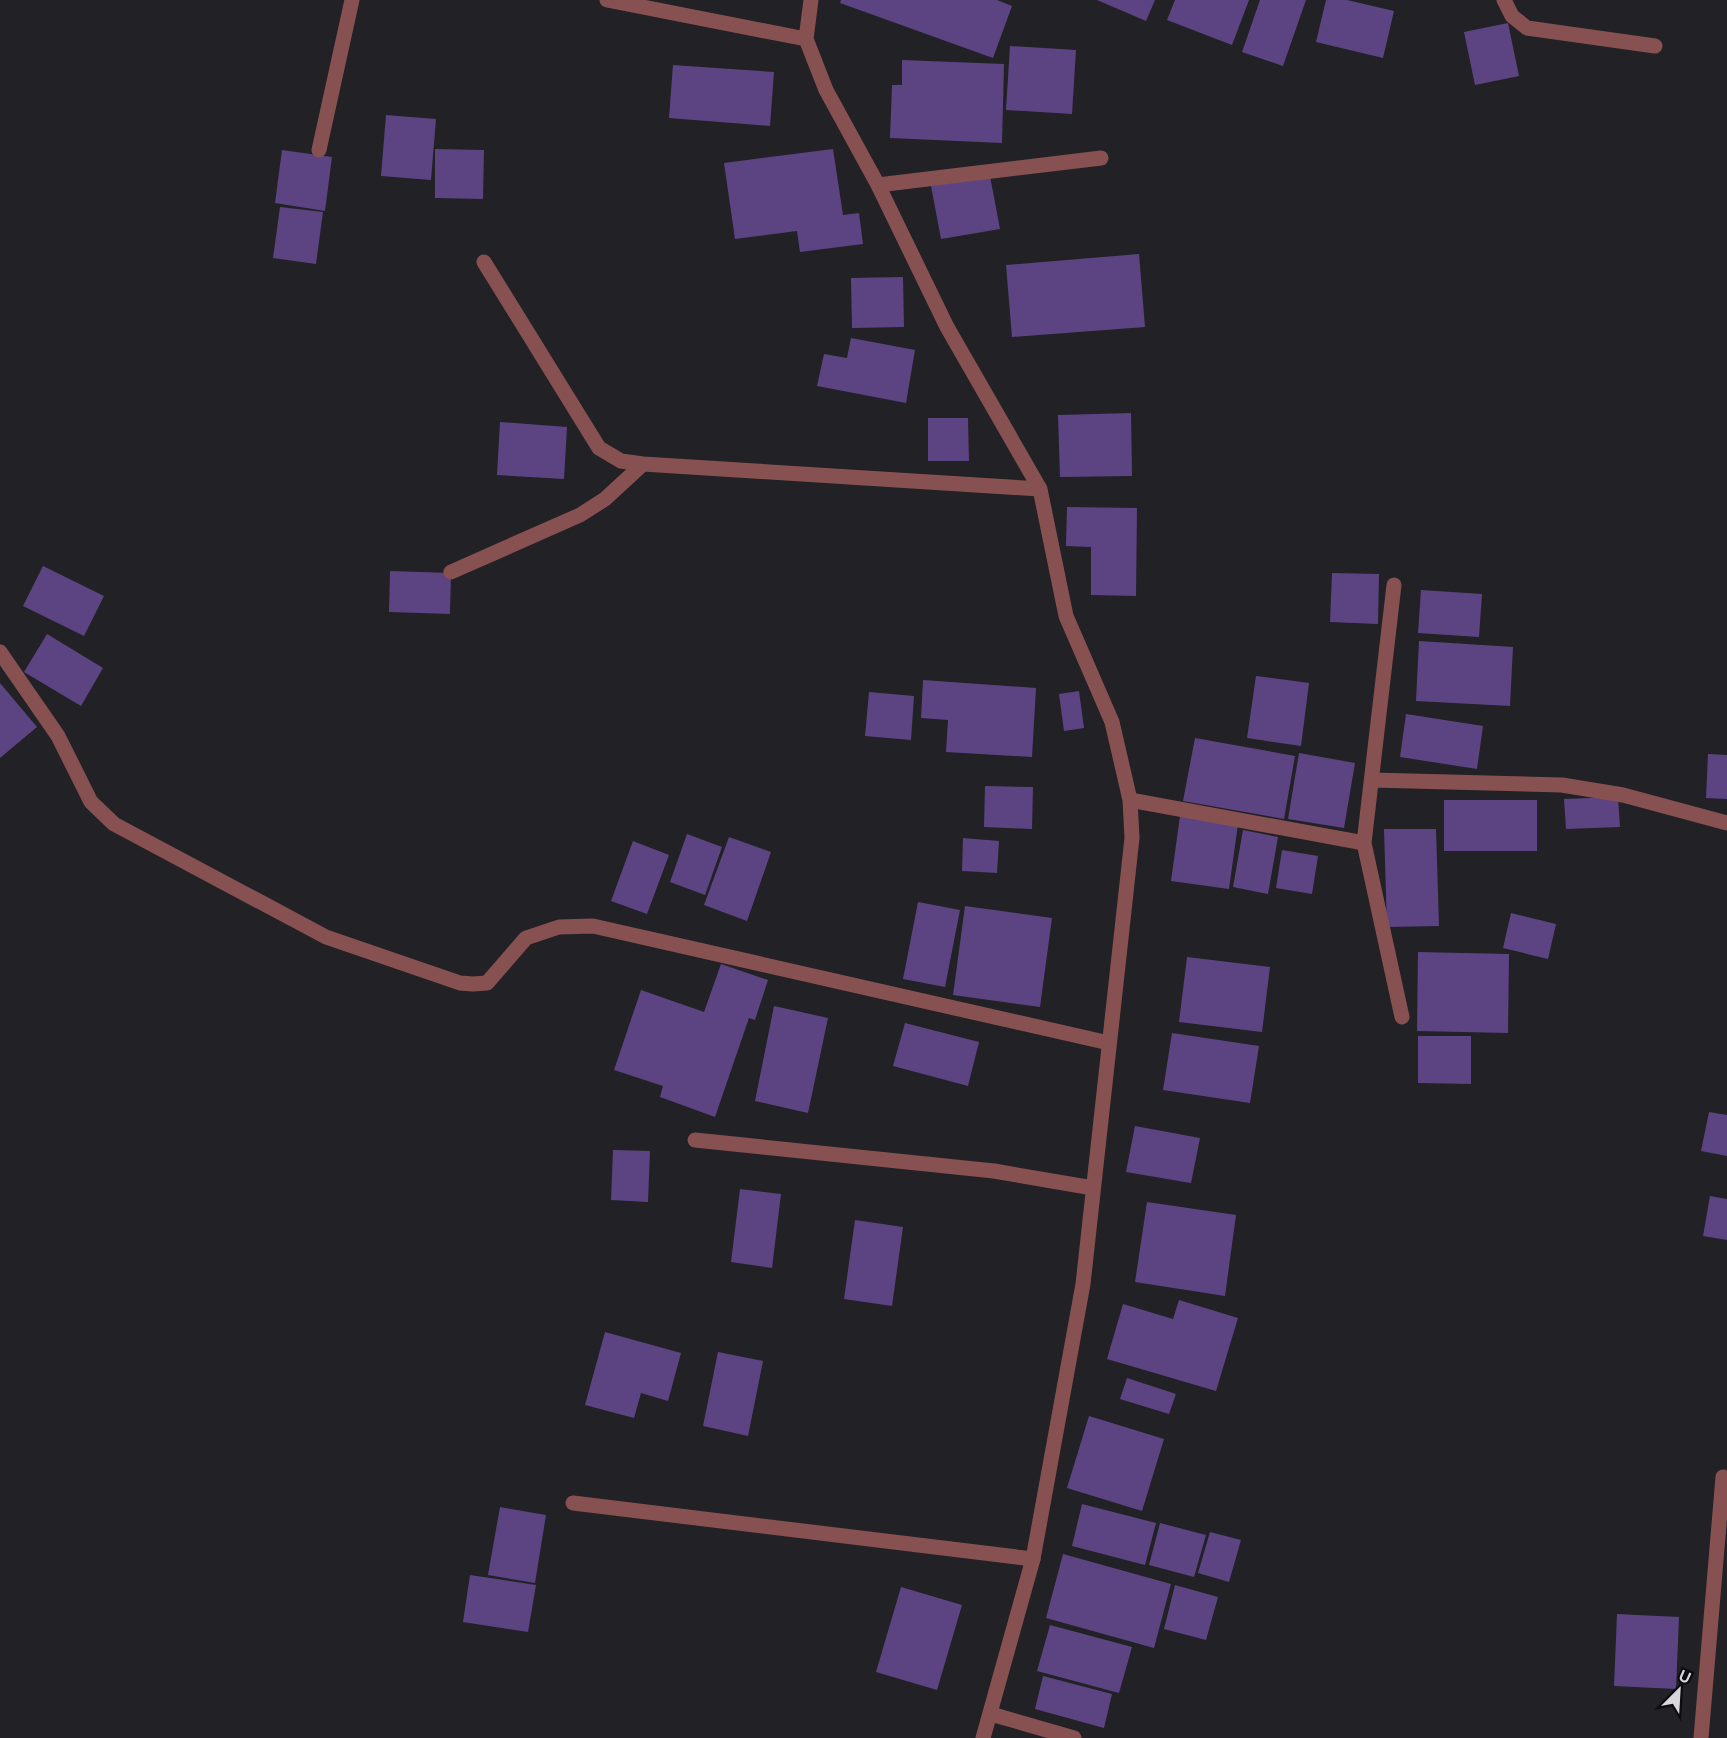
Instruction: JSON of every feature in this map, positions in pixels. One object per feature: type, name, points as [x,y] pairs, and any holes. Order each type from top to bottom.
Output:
[{"type":"street","points":[[319,150],[352,0]]},
{"type":"street","points":[[607,0],[806,39]]},
{"type":"street","points":[[811,0],[806,39],[826,90],[878,185],[947,327],[1040,489],[1066,616],[1112,722],[1130,800],[1132,838],[1083,1284],[1034,1559],[983,1738]]},
{"type":"street","points":[[1504,0],[1512,16],[1527,28],[1655,46]]},
{"type":"street","points":[[878,185],[1101,158]]},
{"type":"street","points":[[484,262],[599,448],[621,461],[1040,489]]},
{"type":"street","points":[[451,572],[580,515],[605,499],[644,464]]},
{"type":"street","points":[[1394,585],[1364,843],[1402,1017]]},
{"type":"street","points":[[0,652],[58,736],[91,802],[114,824],[326,937],[460,983],[473,984],[487,982],[526,938],[559,927],[593,926],[1109,1043]]},
{"type":"street","points":[[1372,780],[1562,785],[1623,795],[1727,823]]},
{"type":"street","points":[[1130,800],[1364,843]]},
{"type":"street","points":[[695,1140],[994,1171],[1093,1188]]},
{"type":"street","points":[[1701,1738],[1723,1477]]},
{"type":"street","points":[[573,1503],[1034,1559]]},
{"type":"street","points":[[991,1714],[1074,1738]]},
{"type":"building","points":[[841,0],[997,0],[1012,6],[993,58],[840,3]]},
{"type":"building","points":[[1097,0],[1155,0],[1146,21]]},
{"type":"building","points":[[1175,0],[1249,0],[1232,45],[1167,20]]},
{"type":"building","points":[[1260,0],[1306,0],[1283,66],[1242,52]]},
{"type":"building","points":[[1326,0],[1347,0],[1394,11],[1383,58],[1316,42]]},
{"type":"building","points":[[1508,23],[1519,76],[1475,85],[1464,32]]},
{"type":"building","points":[[1010,46],[1076,50],[1072,114],[1006,110]]},
{"type":"building","points":[[902,60],[1004,64],[1002,143],[890,138],[892,85],[902,85]]},
{"type":"building","points":[[673,65],[774,72],[770,126],[669,118]]},
{"type":"building","points":[[386,115],[436,119],[431,180],[381,176]]},
{"type":"building","points":[[435,149],[484,150],[483,199],[435,198]]},
{"type":"building","points":[[833,149],[843,215],[859,213],[863,244],[800,252],[797,231],[735,239],[724,163]]},
{"type":"building","points":[[282,150],[332,157],[325,211],[275,203]]},
{"type":"building","points":[[990,176],[1000,229],[941,239],[931,186]]},
{"type":"building","points":[[280,207],[323,212],[316,264],[273,258]]},
{"type":"building","points":[[1139,254],[1145,327],[1012,337],[1006,265]]},
{"type":"building","points":[[903,277],[904,327],[852,328],[851,278]]},
{"type":"building","points":[[851,338],[915,350],[906,403],[817,386],[824,354],[847,358]]},
{"type":"building","points":[[1131,413],[1132,476],[1060,477],[1058,415]]},
{"type":"building","points":[[928,418],[968,418],[969,461],[928,461]]},
{"type":"building","points":[[500,422],[567,427],[564,479],[497,475]]},
{"type":"building","points":[[1067,507],[1137,508],[1136,596],[1091,595],[1091,547],[1066,546]]},
{"type":"building","points":[[43,566],[104,596],[84,636],[23,606]]},
{"type":"building","points":[[390,571],[451,573],[450,614],[389,612]]},
{"type":"building","points":[[1332,573],[1379,574],[1378,624],[1330,622]]},
{"type":"building","points":[[1421,590],[1482,594],[1479,637],[1418,633]]},
{"type":"building","points":[[47,634],[103,668],[81,706],[24,672]]},
{"type":"building","points":[[1419,641],[1513,647],[1510,706],[1416,701]]},
{"type":"building","points":[[1256,676],[1309,683],[1301,746],[1247,738]]},
{"type":"building","points":[[923,680],[1036,688],[1032,757],[946,752],[948,720],[921,718]]},
{"type":"building","points":[[0,683],[37,727],[0,758]]},
{"type":"building","points":[[1079,691],[1084,728],[1064,731],[1059,694]]},
{"type":"building","points":[[869,692],[914,696],[911,740],[865,736]]},
{"type":"building","points":[[1406,714],[1483,726],[1477,769],[1400,757]]},
{"type":"building","points":[[1195,738],[1295,756],[1284,819],[1183,801]]},
{"type":"building","points":[[1299,753],[1355,763],[1344,828],[1288,819]]},
{"type":"building","points":[[1708,754],[1727,755],[1727,799],[1706,798]]},
{"type":"building","points":[[985,786],[1033,787],[1032,829],[984,827]]},
{"type":"building","points":[[1618,797],[1620,827],[1566,829],[1564,799]]},
{"type":"building","points":[[1444,800],[1537,800],[1537,851],[1444,851]]},
{"type":"building","points":[[1180,816],[1238,824],[1229,889],[1171,881]]},
{"type":"building","points":[[1384,829],[1436,829],[1439,926],[1387,927]]},
{"type":"building","points":[[1243,830],[1278,837],[1268,894],[1233,887]]},
{"type":"building","points":[[687,834],[722,847],[705,895],[670,882]]},
{"type":"building","points":[[729,837],[771,852],[747,921],[704,905]]},
{"type":"building","points":[[963,838],[999,841],[997,873],[962,871]]},
{"type":"building","points":[[633,841],[669,855],[647,914],[611,901]]},
{"type":"building","points":[[1282,850],[1318,856],[1312,894],[1276,888]]},
{"type":"building","points":[[918,902],[960,910],[945,987],[903,979]]},
{"type":"building","points":[[965,906],[1052,918],[1040,1007],[953,995]]},
{"type":"building","points":[[1511,913],[1556,924],[1548,959],[1503,948]]},
{"type":"building","points":[[1418,952],[1509,954],[1508,1033],[1417,1031]]},
{"type":"building","points":[[1187,957],[1270,967],[1262,1032],[1179,1022]]},
{"type":"building","points":[[721,964],[768,980],[755,1020],[749,1018],[715,1117],[660,1097],[663,1086],[614,1070],[641,990],[704,1012]]},
{"type":"building","points":[[774,1006],[828,1018],[808,1113],[755,1101]]},
{"type":"building","points":[[905,1023],[979,1042],[968,1086],[893,1066]]},
{"type":"building","points":[[1172,1033],[1259,1046],[1250,1103],[1163,1090]]},
{"type":"building","points":[[1418,1036],[1471,1036],[1471,1084],[1418,1083]]},
{"type":"building","points":[[1709,1112],[1727,1115],[1727,1156],[1701,1151]]},
{"type":"building","points":[[1135,1126],[1200,1138],[1191,1183],[1126,1172]]},
{"type":"building","points":[[613,1150],[650,1151],[648,1202],[611,1200]]},
{"type":"building","points":[[740,1189],[781,1194],[772,1268],[731,1262]]},
{"type":"building","points":[[1710,1196],[1727,1199],[1727,1240],[1703,1236]]},
{"type":"building","points":[[1147,1202],[1236,1215],[1225,1296],[1135,1282]]},
{"type":"building","points":[[855,1220],[903,1227],[892,1306],[844,1299]]},
{"type":"building","points":[[1179,1300],[1238,1318],[1216,1391],[1107,1359],[1123,1304],[1173,1319]]},
{"type":"building","points":[[605,1332],[681,1353],[668,1401],[641,1393],[634,1418],[585,1405]]},
{"type":"building","points":[[718,1352],[763,1361],[748,1436],[703,1426]]},
{"type":"building","points":[[1127,1378],[1176,1394],[1169,1414],[1120,1399]]},
{"type":"building","points":[[1089,1416],[1164,1439],[1142,1511],[1067,1488]]},
{"type":"building","points":[[1082,1504],[1156,1523],[1145,1565],[1072,1546]]},
{"type":"building","points":[[500,1507],[546,1515],[535,1583],[488,1575]]},
{"type":"building","points":[[1160,1523],[1206,1535],[1194,1577],[1149,1565]]},
{"type":"building","points":[[1210,1532],[1241,1540],[1229,1582],[1198,1573]]},
{"type":"building","points":[[1063,1554],[1171,1584],[1154,1648],[1046,1618]]},
{"type":"building","points":[[470,1575],[536,1585],[528,1632],[463,1622]]},
{"type":"building","points":[[1175,1585],[1218,1597],[1206,1640],[1164,1629]]},
{"type":"building","points":[[901,1587],[962,1605],[937,1690],[876,1672]]},
{"type":"building","points":[[1617,1614],[1679,1617],[1676,1689],[1614,1686]]},
{"type":"building","points":[[1050,1625],[1132,1647],[1119,1693],[1037,1671]]},
{"type":"building","points":[[1043,1676],[1112,1694],[1104,1728],[1035,1709]]}]
